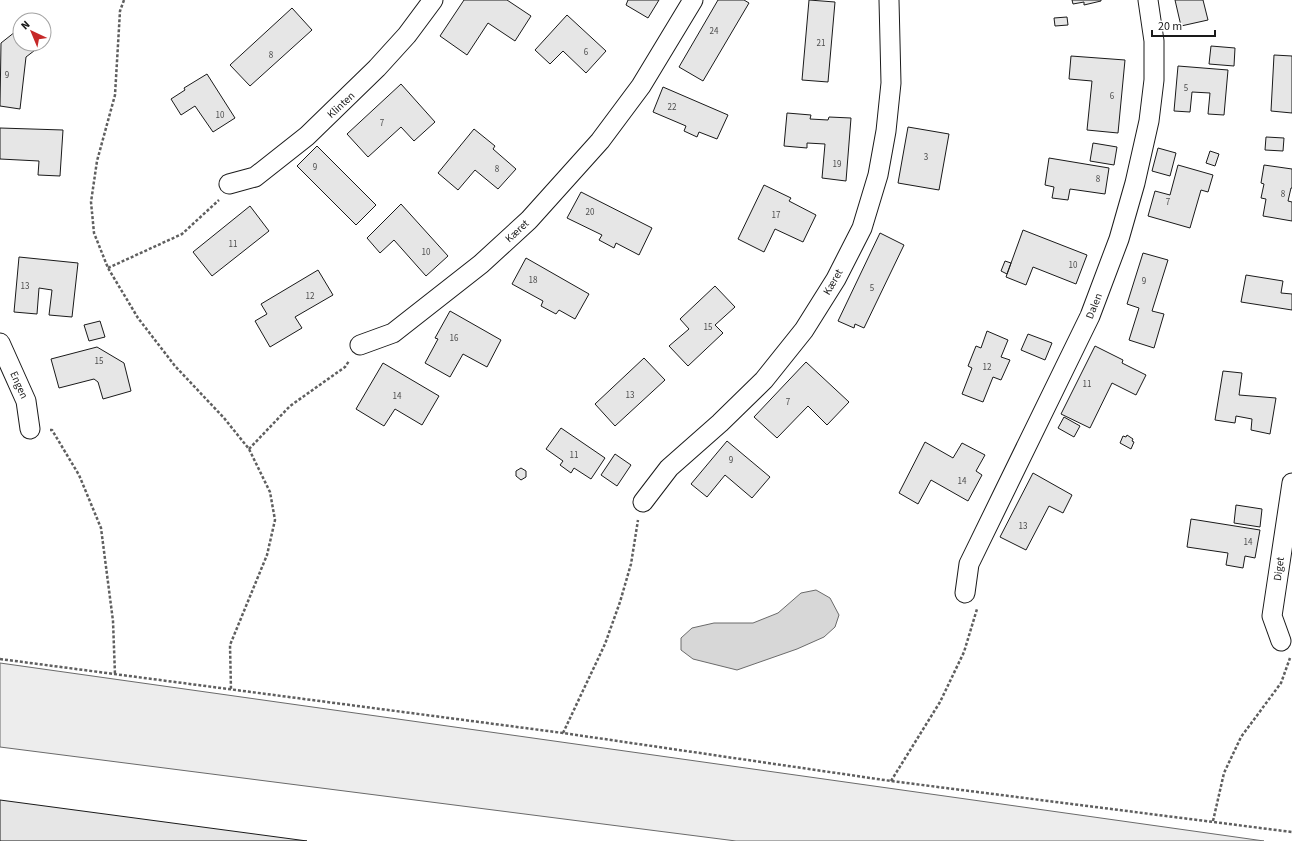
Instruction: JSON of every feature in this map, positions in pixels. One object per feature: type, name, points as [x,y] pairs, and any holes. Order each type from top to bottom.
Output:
[{"type":"street","name":"Klinten","points":[[229,184],[255,177],[308,136],[377,68],[407,35],[433,0]]},
{"type":"street","name":"Kæret","points":[[360,345],[393,333],[481,264],[529,220],[604,135],[641,86],[692,0]]},
{"type":"street","name":"Kæret","points":[[643,502],[669,468],[720,423],[764,380],[804,330],[836,279],[862,228],[878,175],[886,131],[891,84],[889,0]]},
{"type":"street","name":"Dalen","points":[[966,593],[969,564],[1090,316],[1119,239],[1139,168],[1149,121],[1154,80],[1154,41],[1148,0]]},
{"type":"street","name":"Engen","points":[[0,342],[26,401],[30,429]]},
{"type":"street","name":"Diget","points":[[1287,647],[1272,616],[1291,492]]},
{"type":"path","points":[[124,0],[120,11],[115,95],[97,161],[91,202],[94,233],[108,268],[138,318],[175,366],[224,418],[249,449],[270,492],[275,520],[267,555],[230,645],[230,690]]},
{"type":"path","points":[[108,268],[182,234],[216,204],[229,184]]},
{"type":"path","points":[[249,449],[290,406],[345,367],[360,345]]},
{"type":"path","points":[[30,429],[52,430],[79,475],[101,528],[113,621],[115,675]]},
{"type":"path","points":[[563,733],[605,644],[620,602],[630,564],[643,502]]},
{"type":"path","points":[[891,781],[940,702],[964,652],[977,609],[966,593]]},
{"type":"path","points":[[1213,821],[1224,773],[1241,737],[1282,683],[1287,647]]},
{"type":"path","points":[[0,659],[563,733],[891,781],[1292,832]]},
{"type":"shaded area","points":[[816,590],[830,598],[839,615],[835,627],[824,637],[797,649],[737,670],[693,659],[681,650],[681,638],[692,628],[714,623],[753,623],[778,613],[801,593]]},
{"type":"shaded area","points":[[0,663],[1264,841],[736,841],[0,747]]},
{"type":"building","points":[[464,0],[507,0],[531,16],[515,41],[488,23],[467,55],[440,36]]},
{"type":"building","points":[[628,0],[659,0],[648,18],[626,5]]},
{"type":"building","points":[[718,0],[744,0],[749,3],[703,81],[679,67]]},
{"type":"building","points":[[809,0],[835,2],[828,82],[802,80]]},
{"type":"building","points":[[1072,0],[1101,1],[1084,5],[1084,2],[1073,4]]},
{"type":"building","points":[[1175,0],[1203,0],[1208,20],[1181,26]]},
{"type":"building","points":[[292,8],[312,30],[250,86],[230,65]]},
{"type":"building","points":[[567,15],[606,51],[586,73],[563,51],[550,64],[535,50]]},
{"type":"building","points":[[1067,17],[1068,25],[1055,26],[1054,18]]},
{"type":"building","points":[[12,34],[12,52],[33,52],[26,57],[20,109],[0,106],[1,43]]},
{"type":"building","points":[[1211,46],[1235,48],[1234,66],[1209,64]]},
{"type":"building","points":[[1274,55],[1292,56],[1292,113],[1271,111]]},
{"type":"building","points":[[1071,56],[1125,60],[1118,133],[1087,130],[1092,81],[1069,79]]},
{"type":"building","points":[[1178,66],[1228,70],[1224,115],[1208,114],[1210,93],[1192,92],[1190,112],[1174,111]]},
{"type":"building","points":[[207,74],[235,118],[213,132],[195,106],[181,115],[171,99],[185,90],[184,88]]},
{"type":"building","points":[[401,84],[435,122],[414,141],[401,127],[368,157],[347,134]]},
{"type":"building","points":[[663,87],[728,115],[717,139],[699,132],[697,137],[684,131],[686,126],[653,112]]},
{"type":"building","points":[[787,113],[811,115],[810,119],[828,120],[829,117],[851,118],[846,181],[822,178],[825,144],[807,143],[807,148],[784,146]]},
{"type":"building","points":[[908,127],[949,134],[939,190],[898,183]]},
{"type":"building","points":[[0,128],[63,130],[60,176],[38,175],[39,161],[0,159]]},
{"type":"building","points":[[474,129],[495,146],[493,149],[516,169],[498,189],[475,170],[458,190],[438,173]]},
{"type":"building","points":[[1266,137],[1284,138],[1283,151],[1265,150]]},
{"type":"building","points":[[1093,143],[1117,147],[1114,165],[1090,161]]},
{"type":"building","points":[[317,146],[376,205],[356,225],[297,166]]},
{"type":"building","points":[[1158,148],[1176,153],[1170,176],[1152,171]]},
{"type":"building","points":[[1210,151],[1219,154],[1215,166],[1206,163]]},
{"type":"building","points":[[1049,158],[1109,168],[1105,194],[1070,189],[1068,200],[1052,198],[1054,187],[1045,185]]},
{"type":"building","points":[[1178,165],[1213,175],[1208,192],[1201,190],[1190,228],[1148,216],[1155,191],[1170,195]]},
{"type":"building","points":[[1264,165],[1292,169],[1292,188],[1288,201],[1292,202],[1292,221],[1263,216],[1266,199],[1261,198],[1264,184],[1261,183]]},
{"type":"building","points":[[764,185],[791,198],[789,201],[816,215],[803,242],[775,229],[764,252],[738,239]]},
{"type":"building","points":[[581,192],[652,228],[639,255],[616,243],[614,248],[599,240],[602,235],[567,218]]},
{"type":"building","points":[[401,204],[448,256],[426,276],[394,240],[380,253],[367,238]]},
{"type":"building","points":[[250,206],[269,231],[212,276],[193,252]]},
{"type":"building","points":[[1023,230],[1087,255],[1076,284],[1033,267],[1026,285],[1006,277]]},
{"type":"building","points":[[880,233],[904,245],[864,328],[855,324],[854,328],[838,321]]},
{"type":"building","points":[[1143,253],[1168,260],[1152,311],[1164,314],[1154,348],[1129,340],[1139,308],[1127,304]]},
{"type":"building","points":[[19,257],[78,263],[72,317],[49,315],[52,290],[39,288],[37,314],[14,312]]},
{"type":"building","points":[[526,258],[589,294],[575,319],[559,310],[556,314],[541,306],[543,301],[512,284]]},
{"type":"building","points":[[1005,261],[1011,263],[1007,274],[1001,271]]},
{"type":"building","points":[[318,270],[333,295],[295,317],[302,328],[270,347],[255,321],[267,314],[261,304]]},
{"type":"building","points":[[1246,275],[1283,281],[1281,293],[1292,294],[1292,310],[1241,302]]},
{"type":"building","points":[[715,286],[735,307],[715,325],[723,333],[688,366],[669,346],[689,329],[680,319]]},
{"type":"building","points":[[450,311],[501,340],[487,367],[463,354],[450,377],[425,363],[438,339],[435,338]]},
{"type":"building","points":[[100,321],[105,337],[89,341],[84,325]]},
{"type":"building","points":[[987,331],[1008,340],[1001,357],[1010,360],[1001,380],[993,377],[983,402],[962,394],[972,368],[968,366],[976,346],[981,348]]},
{"type":"building","points":[[1028,334],[1052,343],[1045,360],[1021,350]]},
{"type":"building","points":[[1095,346],[1123,360],[1122,363],[1146,375],[1136,395],[1112,383],[1090,428],[1061,414]]},
{"type":"building","points":[[97,347],[124,363],[131,391],[103,399],[98,382],[94,379],[59,388],[51,359]]},
{"type":"building","points":[[644,358],[665,380],[615,426],[595,404]]},
{"type":"building","points":[[806,362],[849,402],[827,425],[808,406],[777,438],[754,417]]},
{"type":"building","points":[[383,363],[439,396],[422,425],[395,409],[384,426],[356,409]]},
{"type":"building","points":[[1223,371],[1242,373],[1239,395],[1276,398],[1270,434],[1251,430],[1252,419],[1236,416],[1235,423],[1215,420]]},
{"type":"building","points":[[1064,417],[1080,426],[1074,437],[1058,428]]},
{"type":"building","points":[[561,428],[605,458],[591,479],[574,468],[571,473],[560,465],[563,461],[546,449]]},
{"type":"building","points":[[1127,435],[1133,439],[1132,441],[1134,442],[1131,449],[1120,443],[1123,436],[1126,437]]},
{"type":"building","points":[[727,441],[770,477],[752,498],[725,475],[707,497],[691,484]]},
{"type":"building","points":[[925,442],[953,458],[962,443],[985,455],[976,471],[982,475],[968,501],[931,480],[918,504],[899,493]]},
{"type":"building","points":[[615,454],[631,465],[617,486],[601,475]]},
{"type":"building","points":[[521,468],[526,471],[526,477],[521,480],[516,476],[516,471]]},
{"type":"building","points":[[1033,473],[1072,495],[1063,513],[1049,506],[1026,550],[1000,537]]},
{"type":"building","points":[[1236,505],[1262,509],[1260,527],[1234,523]]},
{"type":"building","points":[[1191,519],[1260,530],[1255,558],[1245,556],[1243,568],[1226,565],[1228,553],[1187,547]]},
{"type":"building","points":[[0,800],[307,841],[0,841]]}]
